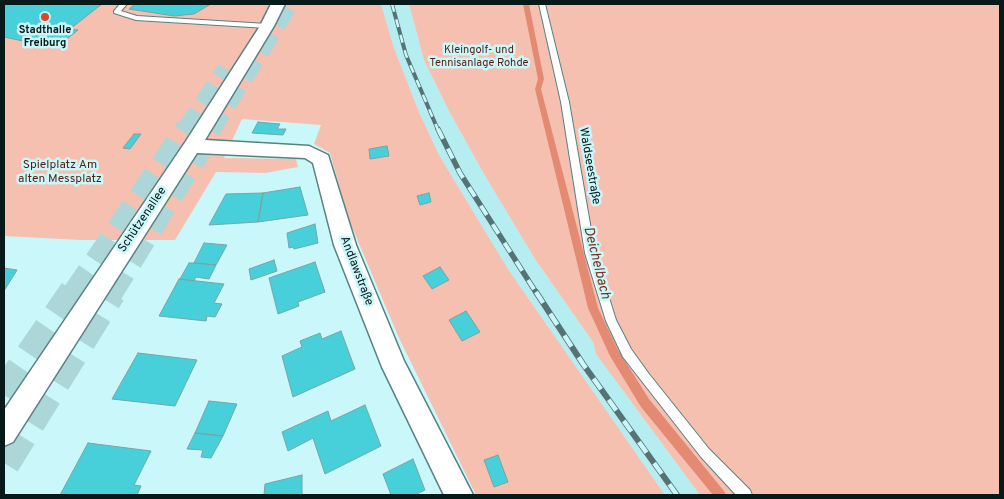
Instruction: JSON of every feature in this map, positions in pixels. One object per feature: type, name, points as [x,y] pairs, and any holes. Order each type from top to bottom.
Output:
[{"type":"street","name":"Schützenallee","points":[[4,433],[192,146],[267,26],[278,4]]},
{"type":"street","name":"Andlawstraße","points":[[192,146],[308,152],[322,160],[345,245],[394,367],[459,495]]},
{"type":"lane","points":[[124,4],[116,12],[136,18],[267,26]]},
{"type":"lane","name":"Waldseestraße","points":[[542,4],[565,102],[590,253],[611,321],[627,353],[645,378],[706,453],[746,495]]},
{"type":"shaded area","points":[[381,4],[409,4],[424,60],[449,111],[484,174],[535,259],[593,342],[596,354],[700,495],[665,495],[508,269],[439,155],[419,112],[394,48]]},
{"type":"green space","name":"Spielplatz Am alten Messplatz","points":[[4,4],[381,4],[394,48],[419,112],[439,155],[508,269],[665,495],[476,495],[399,338],[349,220],[330,153],[314,144],[321,125],[242,119],[224,158],[296,159],[298,167],[265,173],[216,172],[175,240],[81,240],[4,236]]},
{"type":"green space","name":"Kleingolf- und Tennisanlage Rohde","points":[[409,4],[1000,4],[1000,495],[700,495],[596,354],[593,342],[535,259],[484,174],[449,111],[424,60]]},
{"type":"building","name":"Stadthalle Freiburg","points":[[4,4],[102,4],[70,29],[78,30],[56,48],[4,37]]},
{"type":"building","points":[[135,4],[211,4],[194,14],[174,16],[129,9]]},
{"type":"building","points":[[258,122],[280,124],[277,129],[286,129],[283,135],[252,133]]},
{"type":"building","points":[[134,134],[141,134],[130,149],[123,148]]},
{"type":"building","points":[[387,146],[389,156],[370,159],[369,149]]},
{"type":"building","points":[[300,187],[308,215],[258,222],[263,193]]},
{"type":"building","points":[[263,193],[258,222],[209,225],[226,194]]},
{"type":"building","points":[[429,193],[431,202],[420,205],[417,196]]},
{"type":"building","points":[[315,224],[318,243],[294,249],[293,247],[289,248],[287,233]]},
{"type":"building","points":[[204,243],[227,245],[216,265],[194,263]]},
{"type":"building","points":[[274,260],[277,271],[251,280],[249,269]]},
{"type":"building","points":[[315,262],[325,292],[298,302],[299,306],[278,314],[269,278]]},
{"type":"building","points":[[189,263],[216,265],[209,279],[196,277],[194,281],[180,279]]},
{"type":"building","points":[[440,267],[449,280],[432,289],[423,276]]},
{"type":"building","points":[[4,268],[17,270],[4,291]]},
{"type":"building","points":[[179,279],[224,284],[214,303],[222,304],[215,317],[207,316],[206,321],[159,316]]},
{"type":"building","points":[[466,311],[480,332],[462,341],[449,320]]},
{"type":"building","points":[[341,331],[355,369],[293,397],[282,356],[302,347],[300,341],[320,333],[322,339]]},
{"type":"building","points":[[138,353],[197,360],[175,406],[112,399]]},
{"type":"building","points":[[209,401],[237,404],[223,436],[195,433]]},
{"type":"building","points":[[365,405],[381,446],[325,474],[313,438],[288,451],[282,432],[328,411],[331,421]]},
{"type":"building","points":[[195,433],[223,436],[211,458],[201,457],[203,450],[187,449]]},
{"type":"building","points":[[88,443],[151,451],[134,485],[141,486],[137,495],[60,495]]},
{"type":"building","points":[[498,455],[508,482],[494,487],[484,460]]},
{"type":"building","points":[[413,459],[425,490],[415,495],[391,495],[383,474]]},
{"type":"building","points":[[302,475],[302,495],[264,495],[265,484]]},
{"type":"waterway","name":"Deichelbach","points":[[526,4],[541,79],[538,89],[593,308],[614,353],[645,403],[720,495]]},
{"type":"tunnel","points":[[210,130],[288,4]]},
{"type":"tunnel","points":[[187,130],[227,70]]},
{"type":"tunnel","points":[[75,294],[188,129]]},
{"type":"tunnel","points":[[109,294],[211,129]]},
{"type":"tunnel","points":[[4,395],[75,292]]},
{"type":"tunnel","points":[[4,463],[110,292]]},
{"type":"railway","points":[[392,4],[406,55],[438,130]]},
{"type":"railway","points":[[438,129],[460,173],[537,294]]},
{"type":"railway","points":[[536,292],[583,364],[677,495]]},
{"type":"place","name":"Stadthalle Freiburg","points":[[45,17]]}]
